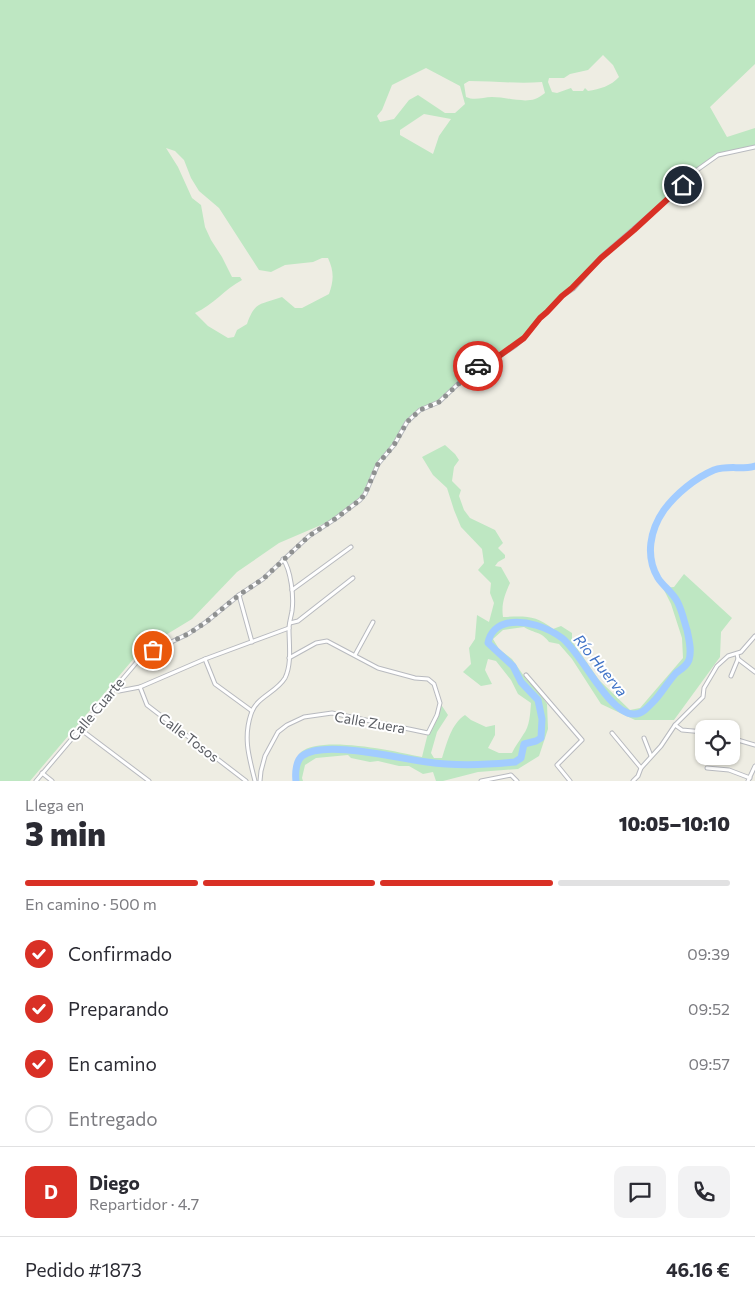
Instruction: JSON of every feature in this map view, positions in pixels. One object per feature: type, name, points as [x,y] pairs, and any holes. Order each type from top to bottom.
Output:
[{"type":"street","name":"Calle Cuarte","points":[[36,781],[142,656],[188,634],[206,622],[239,595],[263,579],[309,536],[355,504],[365,494],[378,464],[394,445],[407,422],[420,410],[439,402],[476,367],[492,361],[515,346],[562,296],[601,258],[674,194],[690,175],[718,155],[755,147]]},
{"type":"street","points":[[292,590],[351,547]]},
{"type":"street","points":[[255,781],[246,741],[252,712],[258,702],[283,681],[288,671],[292,590],[288,566],[284,558]]},
{"type":"street","points":[[290,623],[298,621],[353,578]]},
{"type":"street","points":[[239,595],[252,642]]},
{"type":"street","points":[[289,658],[316,644],[327,641],[355,655],[373,622]]},
{"type":"street","points":[[114,688],[119,691],[140,687],[205,659],[289,628]]},
{"type":"street","points":[[633,781],[675,725],[704,697],[704,688],[717,666],[728,656],[738,654],[755,636]]},
{"type":"street","points":[[731,676],[738,659],[738,654]]},
{"type":"street","name":"Calle Zuera","points":[[260,781],[266,756],[278,732],[287,725],[304,717],[332,713],[428,732],[437,715],[440,703],[434,684],[428,679],[415,678],[378,668],[355,655]]},
{"type":"street","points":[[205,659],[215,684],[252,712]]},
{"type":"street","points":[[738,659],[755,672]]},
{"type":"street","points":[[526,675],[582,740],[557,766],[570,781]]},
{"type":"street","name":"Calle Tosos","points":[[140,687],[147,705],[246,781]]},
{"type":"street","points":[[675,725],[682,730],[695,730]]},
{"type":"street","points":[[80,729],[149,781]]},
{"type":"street","points":[[612,733],[641,768]]},
{"type":"street","points":[[644,738],[652,756]]},
{"type":"street","points":[[740,741],[755,745]]},
{"type":"street","points":[[707,768],[729,770],[749,779],[755,766]]},
{"type":"street","points":[[42,774],[52,781]]},
{"type":"street","points":[[481,781],[511,775],[517,781]]},
{"type":"green space","points":[[0,0],[755,0],[755,64],[710,107],[727,137],[755,128],[755,147],[718,155],[690,175],[683,185],[601,257],[573,289],[562,296],[524,338],[492,361],[476,367],[439,402],[420,410],[407,422],[394,445],[378,464],[365,494],[335,519],[279,543],[237,572],[192,619],[141,650],[30,781],[0,781]],"holes":[[[603,55],[613,65],[619,77],[609,85],[597,89],[588,91],[585,88],[583,91],[573,91],[571,88],[557,93],[552,92],[548,82],[549,78],[564,78],[570,74],[588,70]],[[426,68],[460,86],[465,104],[455,113],[445,113],[418,95],[409,100],[394,119],[380,122],[377,116],[382,110],[392,85]],[[469,81],[542,82],[545,93],[536,99],[530,100],[492,97],[473,99],[466,97],[464,84]],[[424,114],[451,119],[439,136],[433,154],[400,135],[400,130]],[[166,148],[175,151],[184,160],[191,178],[199,191],[219,208],[259,270],[271,272],[285,265],[313,262],[322,258],[328,258],[333,276],[329,294],[302,308],[295,308],[282,297],[263,303],[256,307],[247,324],[237,330],[234,337],[228,338],[208,326],[195,313],[208,306],[242,280],[240,277],[232,277],[205,227],[201,205],[192,198],[178,167]]]},
{"type":"green space","points":[[445,445],[459,460],[454,467],[452,481],[461,490],[459,496],[464,510],[470,518],[495,530],[503,543],[498,548],[505,555],[505,558],[495,566],[501,567],[510,583],[504,599],[503,617],[530,617],[547,624],[553,629],[561,626],[572,633],[572,641],[599,680],[630,710],[640,708],[683,658],[682,638],[671,604],[663,588],[674,587],[684,574],[732,618],[721,632],[720,657],[674,720],[635,720],[601,704],[572,659],[559,644],[549,642],[540,634],[524,627],[503,630],[493,639],[499,649],[512,659],[547,704],[548,729],[539,756],[518,769],[478,772],[443,781],[436,781],[433,772],[423,774],[409,766],[399,766],[378,761],[370,762],[351,758],[348,755],[316,758],[305,765],[303,781],[293,781],[294,766],[297,758],[301,752],[311,747],[325,745],[359,746],[422,757],[428,733],[437,715],[440,703],[448,715],[437,732],[431,753],[434,758],[442,758],[456,723],[465,715],[486,727],[495,725],[495,735],[488,748],[499,753],[512,753],[527,728],[531,703],[518,694],[511,680],[496,661],[488,659],[485,670],[492,684],[481,686],[463,672],[471,664],[469,648],[475,639],[477,615],[489,622],[494,603],[490,593],[491,583],[478,570],[484,563],[482,549],[461,527],[447,488],[433,475],[422,457]]},
{"type":"waterway","name":"Río Huerva","points":[[296,781],[296,767],[302,756],[313,751],[327,749],[448,764],[504,763],[515,762],[521,758],[524,744],[541,738],[542,719],[538,700],[521,682],[513,666],[488,643],[495,630],[501,625],[508,623],[529,624],[556,634],[569,645],[614,704],[624,711],[633,714],[642,712],[655,700],[676,673],[683,668],[689,660],[690,652],[687,630],[679,604],[658,578],[651,561],[651,543],[655,526],[664,510],[674,498],[700,477],[714,470],[755,466]]},
{"type":"way so far","points":[[153,650],[188,634],[206,622],[239,595],[263,579],[309,536],[360,500],[365,494],[370,478],[378,464],[394,445],[407,422],[420,410],[439,402],[478,366]]},
{"type":"route","points":[[478,366],[492,361],[515,346],[590,268],[683,185]]}]
